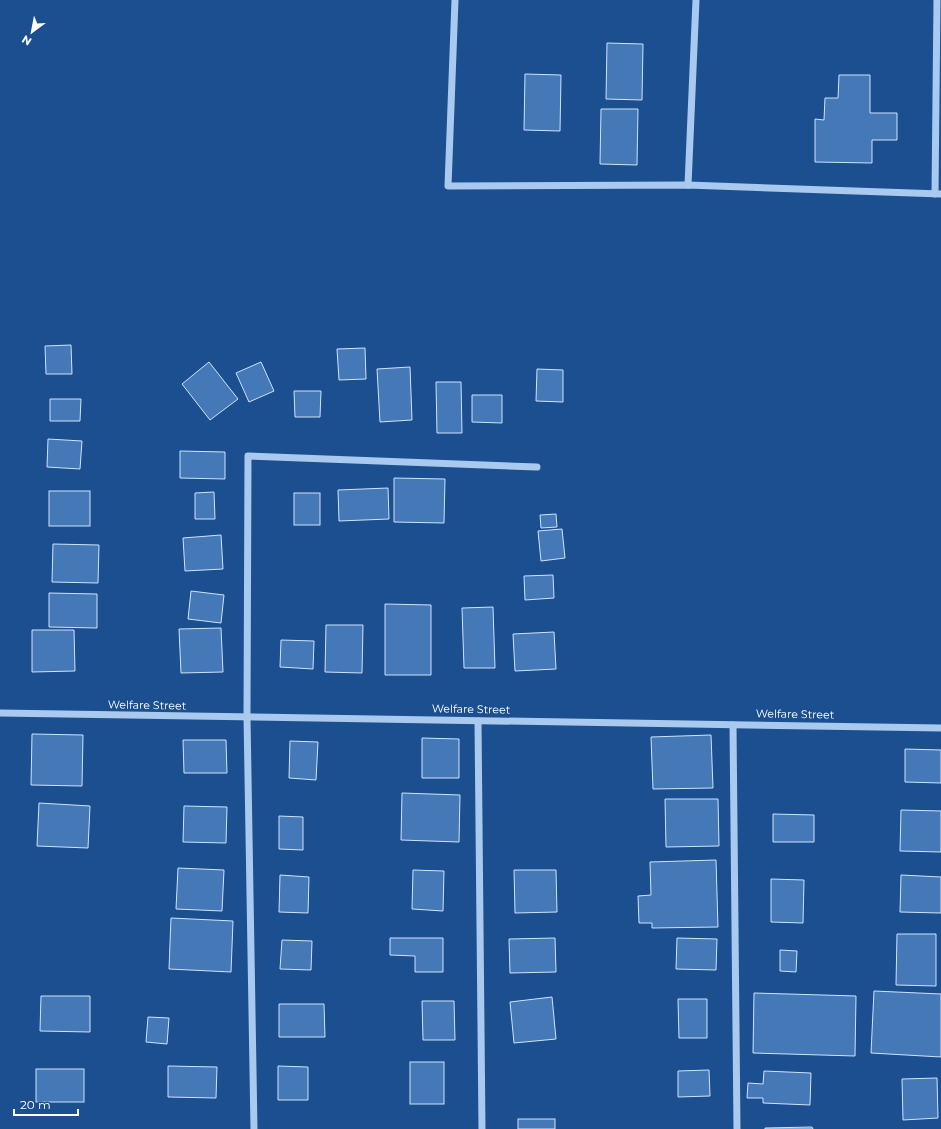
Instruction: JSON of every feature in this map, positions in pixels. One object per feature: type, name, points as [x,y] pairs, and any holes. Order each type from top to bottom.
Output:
[{"type":"street","points":[[455,0],[448,186],[688,185],[938,194],[937,0]]},
{"type":"street","points":[[688,185],[696,0]]},
{"type":"street","points":[[254,1129],[247,717],[248,456],[537,467]]},
{"type":"street","name":"Welfare Street","points":[[0,713],[941,728]]},
{"type":"street","points":[[478,721],[482,1129]]},
{"type":"street","points":[[733,725],[737,1129]]},
{"type":"building","points":[[607,43],[643,44],[642,100],[606,99]]},
{"type":"building","points":[[525,74],[561,75],[560,131],[524,130]]},
{"type":"building","points":[[839,75],[870,75],[870,113],[897,113],[897,140],[872,140],[872,163],[815,162],[815,119],[824,120],[825,98],[838,98]]},
{"type":"building","points":[[601,109],[638,109],[637,165],[600,164]]},
{"type":"building","points":[[71,345],[72,374],[46,374],[45,346]]},
{"type":"building","points":[[365,348],[366,379],[339,380],[337,349]]},
{"type":"building","points":[[209,362],[238,399],[210,420],[182,384]]},
{"type":"building","points":[[261,362],[274,391],[249,402],[236,373]]},
{"type":"building","points":[[410,367],[412,420],[380,422],[377,369]]},
{"type":"building","points":[[537,369],[563,370],[563,402],[536,401]]},
{"type":"building","points":[[436,382],[461,382],[462,433],[437,433]]},
{"type":"building","points":[[294,391],[321,391],[320,417],[295,417]]},
{"type":"building","points":[[472,395],[502,395],[502,423],[472,422]]},
{"type":"building","points":[[50,399],[81,399],[80,421],[50,421]]},
{"type":"building","points":[[48,439],[82,441],[80,469],[47,467]]},
{"type":"building","points":[[180,451],[225,452],[225,479],[180,478]]},
{"type":"building","points":[[394,478],[445,479],[444,523],[394,522]]},
{"type":"building","points":[[388,488],[389,519],[339,521],[338,490]]},
{"type":"building","points":[[49,491],[90,491],[90,526],[49,526]]},
{"type":"building","points":[[214,492],[215,519],[195,519],[195,493]]},
{"type":"building","points":[[294,493],[320,493],[320,525],[294,525]]},
{"type":"building","points":[[556,514],[557,527],[541,528],[540,515]]},
{"type":"building","points":[[562,529],[565,558],[541,561],[538,531]]},
{"type":"building","points":[[221,535],[223,569],[185,571],[183,538]]},
{"type":"building","points":[[53,544],[99,545],[98,583],[52,582]]},
{"type":"building","points":[[553,575],[554,598],[525,600],[524,576]]},
{"type":"building","points":[[191,591],[224,595],[221,623],[188,619]]},
{"type":"building","points":[[49,593],[97,594],[97,628],[49,627]]},
{"type":"building","points":[[385,604],[431,605],[431,675],[385,675]]},
{"type":"building","points":[[493,607],[495,668],[464,668],[462,608]]},
{"type":"building","points":[[326,625],[363,625],[362,673],[325,672]]},
{"type":"building","points":[[221,628],[223,672],[181,673],[179,629]]},
{"type":"building","points":[[32,630],[74,630],[75,671],[32,672]]},
{"type":"building","points":[[554,632],[556,669],[515,671],[513,634]]},
{"type":"building","points":[[281,640],[314,641],[313,669],[280,667]]},
{"type":"building","points":[[32,734],[83,735],[82,786],[31,785]]},
{"type":"building","points":[[711,735],[713,788],[653,789],[651,737]]},
{"type":"building","points":[[422,738],[459,739],[459,778],[422,778]]},
{"type":"building","points":[[183,740],[226,740],[227,773],[184,773]]},
{"type":"building","points":[[290,741],[318,742],[316,780],[289,778]]},
{"type":"building","points":[[905,749],[941,750],[941,783],[905,782]]},
{"type":"building","points":[[402,793],[460,795],[459,842],[401,840]]},
{"type":"building","points":[[665,799],[718,799],[719,846],[666,847]]},
{"type":"building","points":[[39,803],[90,806],[88,848],[37,846]]},
{"type":"building","points":[[184,806],[227,807],[226,843],[183,842]]},
{"type":"building","points":[[901,810],[941,811],[941,852],[900,851]]},
{"type":"building","points":[[773,814],[814,815],[814,842],[773,842]]},
{"type":"building","points":[[279,816],[303,817],[303,850],[279,849]]},
{"type":"building","points":[[716,860],[718,927],[652,928],[652,923],[639,923],[638,896],[651,895],[650,862]]},
{"type":"building","points":[[178,868],[224,870],[222,911],[176,909]]},
{"type":"building","points":[[413,870],[444,871],[443,911],[412,909]]},
{"type":"building","points":[[514,870],[556,870],[557,912],[515,913]]},
{"type":"building","points":[[280,875],[309,877],[308,913],[279,912]]},
{"type":"building","points":[[901,875],[941,877],[941,913],[900,912]]},
{"type":"building","points":[[771,879],[804,880],[803,923],[771,922]]},
{"type":"building","points":[[171,918],[233,921],[231,972],[169,969]]},
{"type":"building","points":[[897,934],[936,934],[936,986],[896,985]]},
{"type":"building","points":[[390,938],[443,938],[443,972],[415,972],[415,956],[390,955]]},
{"type":"building","points":[[555,938],[556,972],[510,973],[509,939]]},
{"type":"building","points":[[677,938],[717,939],[716,970],[676,969]]},
{"type":"building","points":[[282,940],[312,941],[311,970],[280,969]]},
{"type":"building","points":[[780,950],[797,951],[796,972],[780,971]]},
{"type":"building","points":[[874,991],[941,994],[941,1057],[871,1053]]},
{"type":"building","points":[[754,993],[856,996],[855,1056],[753,1053]]},
{"type":"building","points":[[41,996],[90,996],[90,1032],[40,1031]]},
{"type":"building","points":[[552,997],[556,1039],[514,1043],[510,1002]]},
{"type":"building","points":[[678,999],[707,999],[707,1038],[679,1038]]},
{"type":"building","points":[[422,1001],[454,1001],[455,1040],[423,1040]]},
{"type":"building","points":[[279,1004],[324,1004],[325,1037],[279,1037]]},
{"type":"building","points":[[148,1017],[169,1018],[167,1044],[146,1042]]},
{"type":"building","points":[[410,1062],[444,1062],[444,1104],[410,1104]]},
{"type":"building","points":[[168,1066],[217,1067],[216,1098],[168,1097]]},
{"type":"building","points":[[278,1066],[308,1067],[308,1100],[278,1100]]},
{"type":"building","points":[[36,1069],[84,1069],[84,1102],[36,1102]]},
{"type":"building","points":[[709,1070],[710,1096],[678,1097],[678,1071]]},
{"type":"building","points":[[764,1071],[811,1073],[810,1105],[763,1103],[763,1098],[747,1098],[748,1083],[763,1084]]},
{"type":"building","points":[[937,1078],[938,1118],[903,1120],[902,1079]]},
{"type":"building","points":[[518,1119],[555,1119],[555,1129],[518,1129]]},
{"type":"building","points":[[812,1127],[813,1129],[765,1129],[765,1128]]}]
